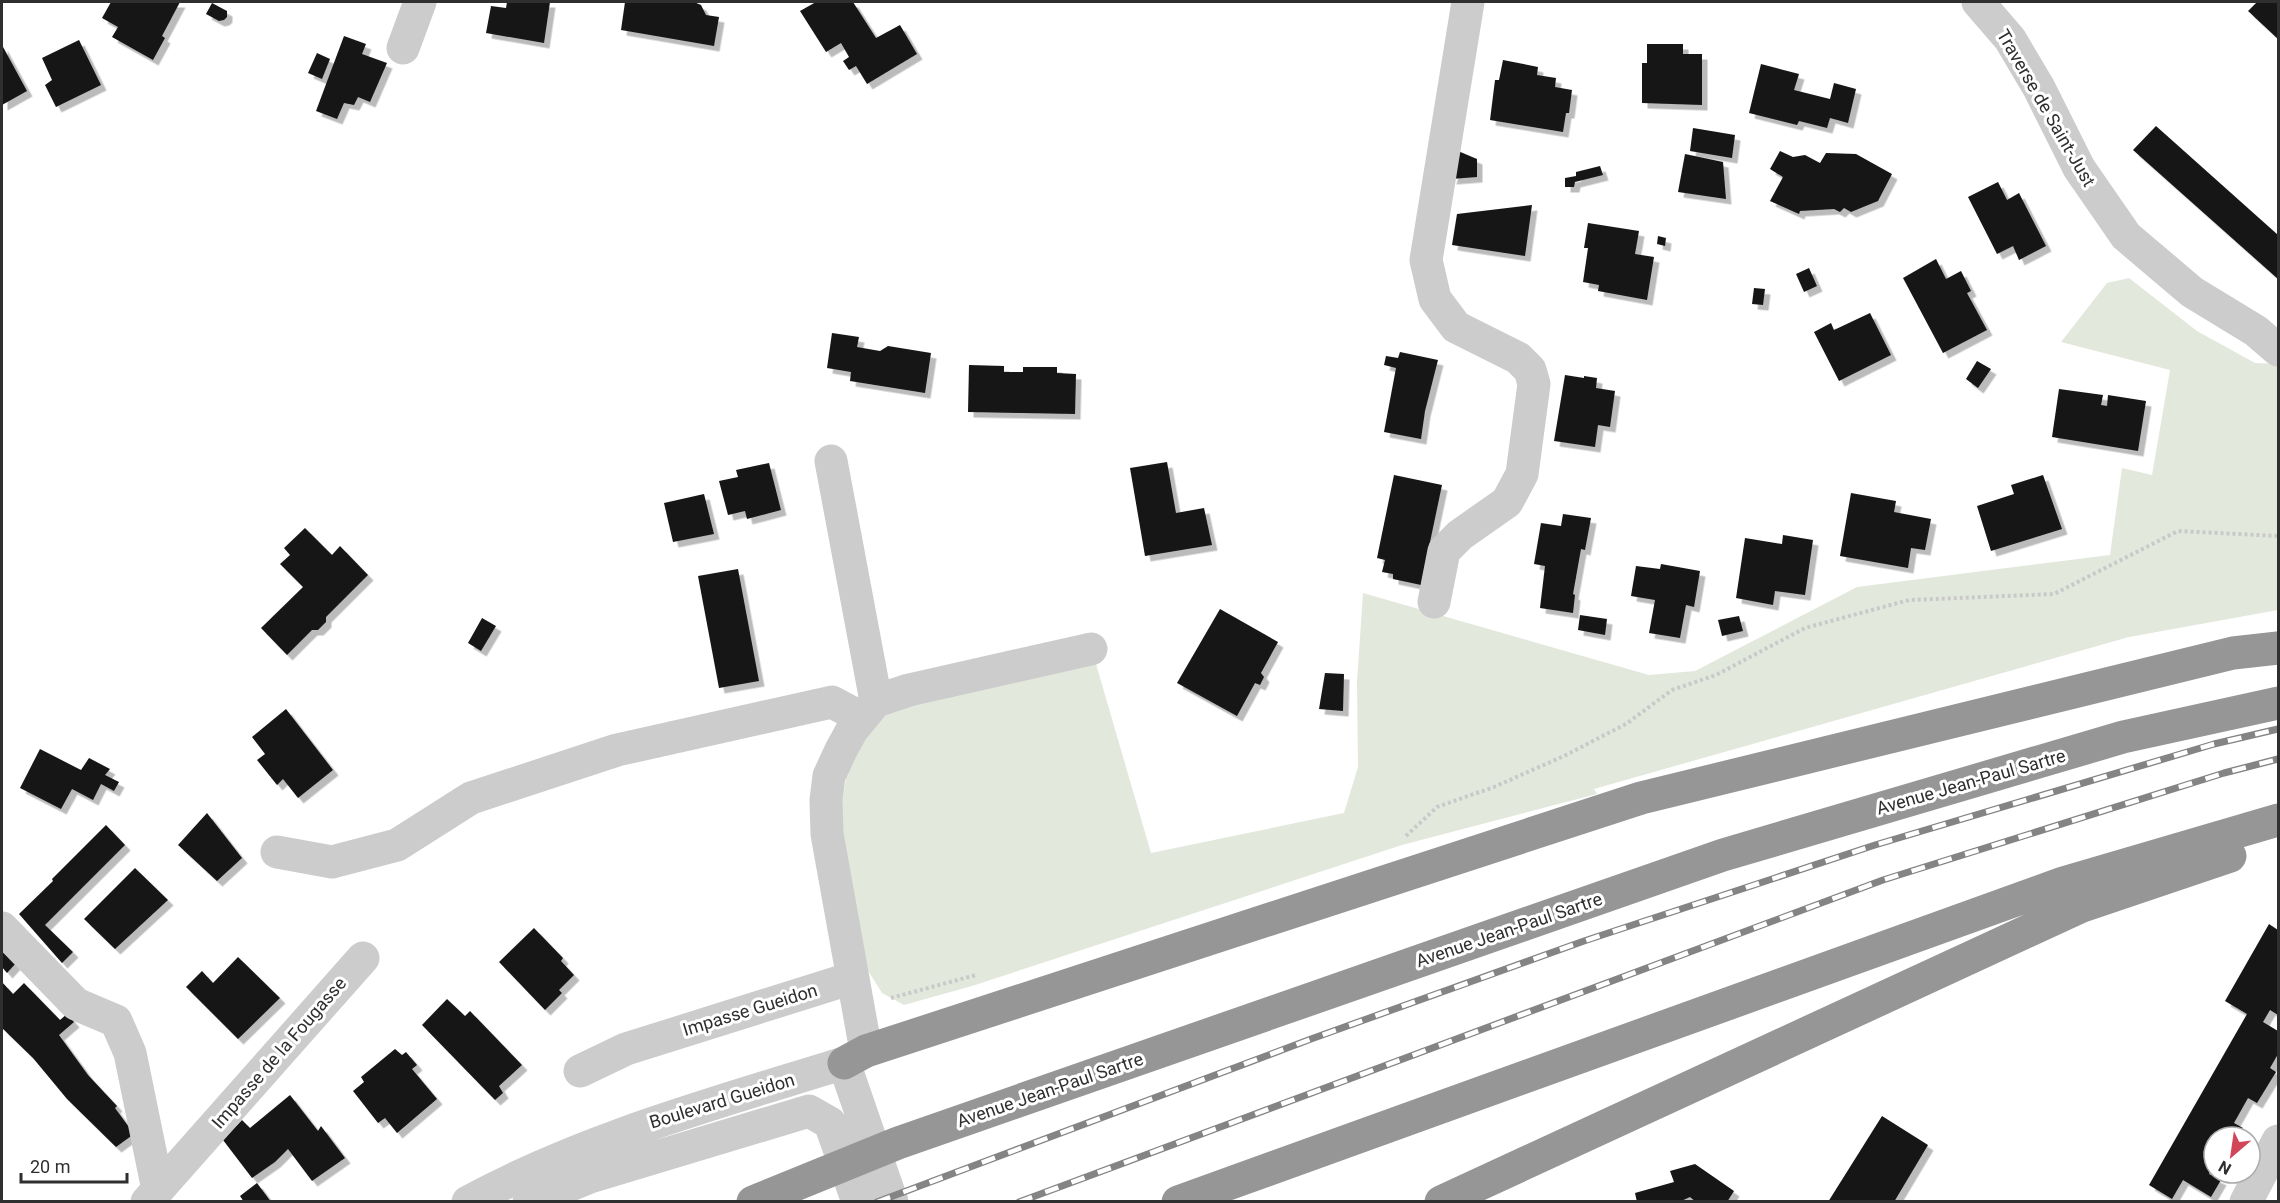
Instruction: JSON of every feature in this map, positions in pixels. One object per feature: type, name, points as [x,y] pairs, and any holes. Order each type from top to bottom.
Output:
[{"type":"highway","points":[[855,1057],[1641,798],[2233,653],[2278,648]]},
{"type":"highway","name":"Avenue Jean-Paul Sartre","points":[[753,1202],[898,1143],[1723,855],[2123,738],[2278,703]]},
{"type":"highway","points":[[1178,1202],[2063,883],[2278,820]]},
{"type":"highway","points":[[1441,1202],[2082,906],[2278,840]]},
{"type":"street","points":[[403,48],[420,2]]},
{"type":"street","points":[[1434,602],[1444,551],[1460,535],[1506,502],[1522,474],[1534,384],[1530,370],[1518,358],[1456,327],[1435,299],[1426,260],[1468,2]]},
{"type":"street","name":"Traverse de Saint-Just","points":[[1978,2],[2010,39],[2039,88],[2079,168],[2126,236],[2193,292],[2256,331],[2278,350]]},
{"type":"street","points":[[831,461],[869,710]]},
{"type":"street","points":[[892,1202],[855,1057],[852,978],[827,834],[826,800],[829,776],[852,730],[869,710],[909,690],[1091,649]]},
{"type":"street","points":[[276,852],[332,862],[397,845],[471,798],[617,750],[832,702],[869,710]]},
{"type":"street","points":[[2,928],[76,1004],[116,1021],[129,1053],[152,1196]]},
{"type":"street","name":"Impasse de la Fougasse","points":[[152,1196],[363,958]]},
{"type":"street","name":"Impasse Gueidon","points":[[580,1071],[626,1049],[852,978]]},
{"type":"street","name":"Boulevard Gueidon","points":[[468,1202],[513,1177],[634,1129],[855,1057]]},
{"type":"street","points":[[529,1202],[583,1189],[808,1111],[830,1123],[858,1202]]},
{"type":"street","points":[[583,1189],[634,1129]]},
{"type":"street","points":[[2246,1202],[2278,1141]]},
{"type":"path","points":[[1407,836],[1437,807],[1494,787],[1564,756],[1626,724],[1671,690],[1716,675],[1805,628],[1909,600],[2054,594],[2178,531],[2278,536]]},
{"type":"path","points":[[913,992],[922,990]]},
{"type":"shaded area","points":[[2129,278],[2197,331],[2255,363],[2278,364],[2278,610],[2129,637],[1594,789],[1597,794],[1402,845],[972,986],[904,1005],[882,993],[865,966],[843,842],[841,809],[846,779],[859,743],[888,712],[1094,657],[1151,853],[1344,813],[1358,767],[1357,682],[1363,593],[1649,675],[1695,671],[1857,587],[2110,555],[2122,468],[2152,475],[2170,370],[2061,342],[2107,283]]},
{"type":"building","points":[[111,2],[180,2],[162,36],[165,38],[153,60],[112,37],[118,27],[102,18]]},
{"type":"building","points":[[507,2],[550,2],[544,43],[486,33],[491,6],[506,8]]},
{"type":"building","points":[[625,2],[694,2],[701,5],[706,15],[719,17],[714,46],[621,30]]},
{"type":"building","points":[[816,2],[853,2],[876,38],[900,25],[917,54],[867,84],[856,66],[849,70],[843,61],[849,57],[841,43],[826,52],[800,11]]},
{"type":"building","points":[[2257,2],[2278,2],[2278,39],[2248,11]]},
{"type":"building","points":[[212,3],[227,11],[227,17],[224,20],[219,21],[206,14]]},
{"type":"building","points":[[344,36],[366,44],[362,54],[387,63],[370,102],[358,97],[354,105],[344,103],[337,119],[316,111]]},
{"type":"building","points":[[79,40],[101,85],[56,107],[45,85],[52,80],[42,58]]},
{"type":"building","points":[[1647,44],[1683,44],[1683,54],[1702,54],[1702,105],[1642,103],[1642,63],[1647,63]]},
{"type":"building","points":[[2,45],[27,91],[2,105]]},
{"type":"building","points":[[317,53],[330,59],[322,79],[308,73]]},
{"type":"building","points":[[1503,60],[1538,67],[1537,75],[1556,78],[1555,87],[1572,90],[1569,113],[1566,113],[1563,132],[1490,120],[1495,80],[1499,80]]},
{"type":"building","points":[[1761,64],[1799,74],[1794,90],[1830,99],[1834,83],[1856,89],[1848,123],[1830,118],[1827,128],[1799,121],[1797,125],[1749,113]]},
{"type":"building","points":[[2156,126],[2278,235],[2278,279],[2133,150]]},
{"type":"building","points":[[1693,128],[1735,135],[1732,158],[1690,151]]},
{"type":"building","points":[[1458,151],[1477,159],[1477,177],[1451,179]]},
{"type":"building","points":[[1780,151],[1793,157],[1805,155],[1820,163],[1826,153],[1856,154],[1892,174],[1878,201],[1851,212],[1844,208],[1840,212],[1834,209],[1800,211],[1799,214],[1770,201],[1783,177],[1770,169]]},
{"type":"building","points":[[1685,154],[1723,162],[1726,199],[1678,192]]},
{"type":"building","points":[[1600,166],[1603,175],[1575,182],[1574,187],[1565,187],[1565,178],[1576,176],[1576,172]]},
{"type":"building","points":[[1998,182],[2007,200],[2019,193],[2046,246],[2019,260],[2013,246],[1997,254],[1968,197]]},
{"type":"building","points":[[1532,205],[1525,256],[1452,245],[1457,214]]},
{"type":"building","points":[[1588,223],[1639,231],[1635,254],[1654,257],[1647,300],[1598,291],[1599,285],[1583,282],[1588,248],[1584,248]]},
{"type":"building","points":[[1658,236],[1666,238],[1665,246],[1657,244]]},
{"type":"building","points":[[1936,259],[1946,279],[1961,271],[1971,291],[1967,293],[1987,330],[1943,353],[1903,278]]},
{"type":"building","points":[[1809,268],[1817,286],[1804,292],[1796,274]]},
{"type":"building","points":[[1754,288],[1765,289],[1763,305],[1752,304]]},
{"type":"building","points":[[1870,313],[1891,355],[1839,381],[1814,332],[1831,323],[1834,330]]},
{"type":"building","points":[[832,333],[859,337],[857,347],[880,351],[888,346],[931,353],[925,393],[850,381],[851,372],[827,368]]},
{"type":"building","points":[[1400,352],[1438,360],[1425,411],[1421,439],[1384,432],[1396,368],[1384,365],[1386,356],[1398,358]]},
{"type":"building","points":[[1977,361],[1991,369],[1978,388],[1966,379]]},
{"type":"building","points":[[969,365],[1004,366],[1004,372],[1023,372],[1023,367],[1057,367],[1057,373],[1076,374],[1075,414],[968,412]]},
{"type":"building","points":[[1565,375],[1597,378],[1596,388],[1615,391],[1610,427],[1598,425],[1595,447],[1554,441]]},
{"type":"building","points":[[2059,389],[2103,395],[2101,405],[2107,406],[2108,395],[2146,401],[2138,451],[2052,437]]},
{"type":"building","points":[[1167,462],[1176,513],[1204,508],[1212,545],[1145,556],[1130,468]]},
{"type":"building","points":[[769,463],[781,510],[747,519],[745,511],[728,515],[719,481],[738,477],[736,470]]},
{"type":"building","points":[[1394,475],[1442,485],[1421,585],[1393,579],[1393,574],[1382,572],[1385,560],[1377,558]]},
{"type":"building","points":[[2043,475],[2062,529],[1991,551],[1977,506],[2014,494],[2011,485]]},
{"type":"building","points":[[1851,493],[1896,501],[1894,512],[1931,519],[1925,550],[1911,548],[1908,568],[1840,556]]},
{"type":"building","points":[[704,494],[714,534],[673,542],[664,503]]},
{"type":"building","points":[[1563,514],[1591,518],[1585,550],[1581,549],[1573,594],[1575,595],[1573,613],[1540,608],[1545,566],[1534,564],[1541,523],[1561,526]]},
{"type":"building","points":[[305,528],[332,555],[340,546],[368,575],[326,617],[326,622],[318,630],[312,630],[287,655],[261,628],[303,587],[280,564],[290,555],[284,548]]},
{"type":"building","points":[[1783,535],[1813,540],[1805,595],[1775,591],[1773,605],[1736,598],[1745,538],[1782,544]]},
{"type":"building","points":[[1661,564],[1700,571],[1694,607],[1686,605],[1680,638],[1649,633],[1655,600],[1631,596],[1636,566],[1660,569]]},
{"type":"building","points":[[738,569],[759,681],[719,688],[698,576]]},
{"type":"building","points":[[1220,609],[1278,642],[1261,673],[1264,677],[1260,685],[1255,683],[1237,716],[1177,683]]},
{"type":"building","points":[[1580,615],[1607,619],[1605,635],[1578,630]]},
{"type":"building","points":[[1739,616],[1743,631],[1722,636],[1718,620]]},
{"type":"building","points":[[482,618],[496,626],[481,651],[468,643]]},
{"type":"building","points":[[1325,673],[1344,674],[1343,711],[1319,709]]},
{"type":"building","points":[[286,709],[333,770],[298,798],[283,779],[277,785],[257,760],[265,754],[252,737]]},
{"type":"building","points":[[40,749],[81,770],[89,758],[110,769],[105,775],[119,782],[114,791],[101,784],[93,800],[72,789],[61,809],[20,788]]},
{"type":"building","points":[[207,813],[242,858],[217,881],[178,845]]},
{"type":"building","points":[[106,825],[125,845],[45,925],[73,952],[62,963],[19,914]]},
{"type":"building","points":[[135,868],[168,900],[115,949],[84,919]]},
{"type":"building","points":[[2269,924],[2278,930],[2278,1015],[2270,1010],[2263,1022],[2278,1031],[2278,1054],[2270,1068],[2276,1072],[2257,1103],[2248,1098],[2234,1123],[2238,1125],[2202,1125],[2202,1185],[2218,1185],[2211,1197],[2183,1180],[2172,1199],[2149,1185],[2247,1014],[2225,1001]]},
{"type":"building","points":[[534,928],[563,958],[561,961],[574,975],[559,990],[562,993],[545,1010],[499,962]]},
{"type":"building","points":[[2,945],[17,962],[7,973],[2,967]]},
{"type":"building","points":[[238,957],[280,998],[238,1039],[186,987],[202,971],[213,983]]},
{"type":"building","points":[[2,982],[13,994],[24,983],[60,1020],[67,1014],[74,1022],[59,1035],[88,1075],[117,1106],[115,1108],[134,1134],[116,1147],[67,1099],[33,1058],[2,1028]]},
{"type":"building","points":[[447,999],[465,1016],[470,1011],[522,1065],[499,1086],[503,1093],[495,1100],[422,1025]]},
{"type":"building","points":[[395,1049],[402,1055],[406,1052],[417,1065],[412,1069],[437,1099],[397,1133],[385,1118],[378,1123],[353,1091],[364,1082],[361,1077]]},
{"type":"building","points":[[290,1095],[318,1131],[321,1126],[345,1158],[312,1181],[288,1149],[275,1162],[252,1178],[223,1140],[242,1120],[250,1128]]},
{"type":"building","points":[[1882,1116],[1928,1145],[1894,1202],[1828,1202]]},
{"type":"building","points":[[1695,1164],[1734,1191],[1727,1202],[1696,1202],[1690,1197],[1679,1202],[1637,1202],[1635,1193],[1674,1182],[1670,1171]]},
{"type":"building","points":[[257,1183],[271,1202],[244,1202],[240,1196]]},
{"type":"railway","points":[[877,1202],[1311,1039],[1584,941],[1875,845],[2214,744],[2278,729]]},
{"type":"railway","points":[[1019,1202],[1883,880],[2224,773],[2278,759]]}]
